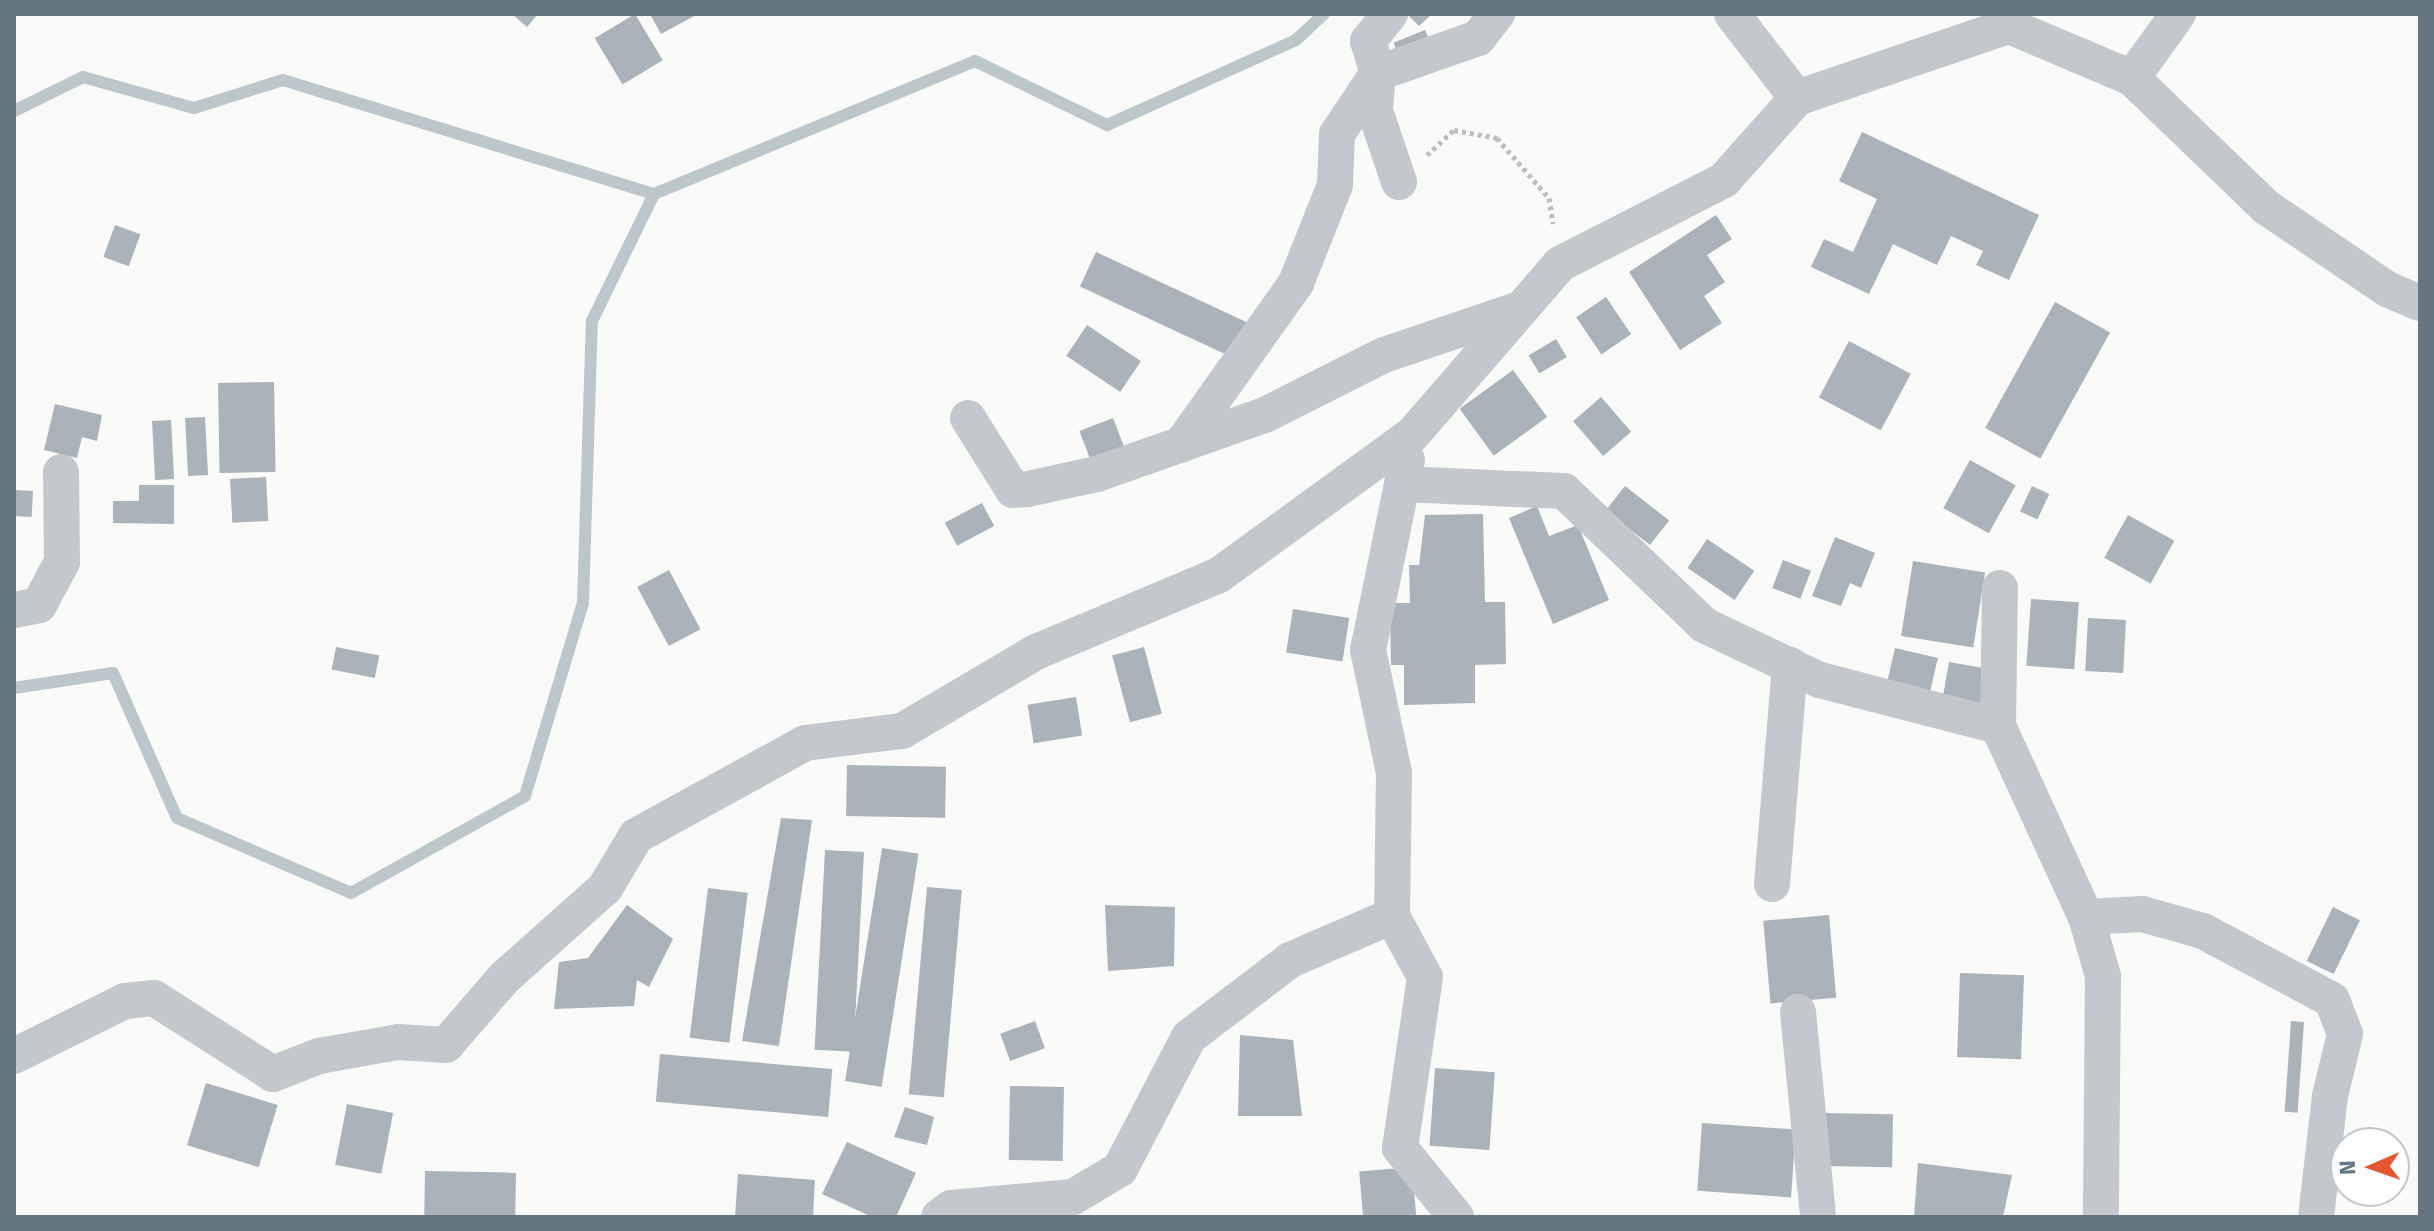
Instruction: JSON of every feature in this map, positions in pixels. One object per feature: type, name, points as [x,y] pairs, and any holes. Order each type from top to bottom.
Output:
[{"type":"street","points":[[1390,14],[1368,41],[1378,73],[1375,111],[1399,182]]},
{"type":"street","points":[[1181,445],[1296,283],[1335,185],[1337,134],[1378,73],[1478,38],[1497,14]]},
{"type":"street","points":[[1732,14],[1797,98]]},
{"type":"street","points":[[2132,78],[2178,14]]},
{"type":"street","points":[[14,1056],[125,1001],[154,998],[273,1074],[319,1056],[398,1042],[446,1045],[505,977],[605,888],[636,836],[805,743],[902,731],[1036,652],[1219,575],[1412,435],[1560,264],[1724,180],[1797,98],[2009,26],[2132,78],[2266,207],[2387,289],[2420,303]]},
{"type":"street","points":[[968,418],[1013,490],[1097,474],[1265,415],[1384,355],[1522,309]]},
{"type":"street","points":[[1412,435],[1368,650],[1394,773],[1392,916],[1425,977],[1400,1148],[1456,1217]]},
{"type":"street","points":[[14,610],[39,605],[62,562],[61,472]]},
{"type":"street","points":[[1402,484],[1564,491],[1704,625],[1820,680],[1998,726]]},
{"type":"street","points":[[2000,588],[1998,726],[2086,917],[2103,976],[2101,1217]]},
{"type":"street","points":[[1772,884],[1790,665]]},
{"type":"street","points":[[2086,917],[2142,914],[2203,931],[2332,1000],[2345,1034],[2330,1096],[2316,1217]]},
{"type":"street","points":[[939,1217],[951,1208],[1073,1197],[1120,1169],[1189,1037],[1290,960],[1392,916]]},
{"type":"street","points":[[1798,1012],[1818,1217]]},
{"type":"path","points":[[1399,182],[1454,130],[1497,138],[1549,198],[1560,264]]},
{"type":"building","points":[[512,14],[538,14],[527,27]]},
{"type":"building","points":[[635,14],[663,60],[623,84],[595,38]]},
{"type":"building","points":[[650,14],[698,14],[661,34]]},
{"type":"building","points":[[1407,14],[1432,14],[1419,26]]},
{"type":"building","points":[[1425,30],[1433,50],[1402,63],[1393,43]]},
{"type":"building","points":[[1862,132],[2039,215],[2009,280],[1976,265],[1983,251],[1951,236],[1937,265],[1893,244],[1869,294],[1811,267],[1824,239],[1853,252],[1877,199],[1839,181]]},
{"type":"building","points":[[1716,215],[1732,239],[1707,255],[1725,282],[1704,296],[1722,323],[1680,350],[1629,272]]},
{"type":"building","points":[[115,225],[140,234],[129,266],[103,257]]},
{"type":"building","points":[[1096,252],[1250,324],[1234,358],[1080,286]]},
{"type":"building","points":[[1606,297],[1631,334],[1601,354],[1576,317]]},
{"type":"building","points":[[2055,302],[2110,333],[2040,458],[1985,428]]},
{"type":"building","points":[[1087,325],[1141,361],[1120,392],[1066,356]]},
{"type":"building","points":[[1556,339],[1567,357],[1539,373],[1529,355]]},
{"type":"building","points":[[1849,341],[1911,374],[1881,430],[1819,398]]},
{"type":"building","points":[[1513,370],[1547,417],[1494,456],[1460,409]]},
{"type":"building","points":[[274,382],[276,472],[220,473],[218,383]]},
{"type":"building","points":[[1601,397],[1631,432],[1603,456],[1573,421]]},
{"type":"building","points":[[55,404],[102,415],[97,441],[82,437],[77,458],[44,450]]},
{"type":"building","points":[[205,417],[208,475],[188,476],[185,418]]},
{"type":"building","points":[[1113,418],[1128,458],[1095,471],[1079,431]]},
{"type":"building","points":[[171,420],[174,479],[155,480],[152,421]]},
{"type":"building","points":[[1970,460],[2015,485],[1989,533],[1943,508]]},
{"type":"building","points":[[266,477],[268,521],[232,523],[230,479]]},
{"type":"building","points":[[139,485],[174,485],[174,524],[113,523],[113,501],[139,501]]},
{"type":"building","points":[[1625,486],[1669,520],[1650,545],[1606,510]]},
{"type":"building","points":[[2032,486],[2049,494],[2037,519],[2020,511]]},
{"type":"building","points":[[14,490],[33,491],[32,517],[14,516]]},
{"type":"building","points":[[982,503],[994,526],[957,546],[945,523]]},
{"type":"building","points":[[1537,506],[1549,536],[1578,525],[1609,600],[1553,624],[1509,518]]},
{"type":"building","points":[[1483,514],[1485,602],[1505,602],[1506,664],[1475,665],[1475,703],[1404,705],[1404,665],[1391,665],[1390,603],[1410,603],[1409,565],[1419,565],[1425,515]]},
{"type":"building","points":[[2128,515],[2174,541],[2151,584],[2104,558]]},
{"type":"building","points":[[1835,537],[1875,553],[1861,588],[1850,583],[1841,606],[1812,596]]},
{"type":"building","points":[[1707,539],[1754,571],[1735,600],[1687,568]]},
{"type":"building","points":[[1783,560],[1811,571],[1800,599],[1772,588]]},
{"type":"building","points":[[1913,561],[1985,572],[1973,647],[1901,636]]},
{"type":"building","points":[[669,570],[700,629],[669,646],[637,587]]},
{"type":"building","points":[[2031,599],[2079,602],[2074,669],[2026,666]]},
{"type":"building","points":[[1293,609],[1349,618],[1342,661],[1286,652]]},
{"type":"building","points":[[2088,618],[2126,620],[2123,673],[2085,671]]},
{"type":"building","points":[[336,647],[379,655],[375,678],[332,670]]},
{"type":"building","points":[[1144,647],[1162,714],[1130,722],[1112,656]]},
{"type":"building","points":[[1895,648],[1938,658],[1929,697],[1886,687]]},
{"type":"building","points":[[1949,662],[1987,669],[1981,706],[1942,699]]},
{"type":"building","points":[[1076,697],[1082,736],[1034,743],[1028,705]]},
{"type":"building","points":[[847,765],[946,767],[945,818],[846,816]]},
{"type":"building","points":[[781,818],[812,820],[779,1046],[742,1041]]},
{"type":"building","points":[[882,848],[919,854],[882,1087],[845,1081]]},
{"type":"building","points":[[825,850],[864,852],[853,1052],[815,1050]]},
{"type":"building","points":[[927,887],[962,890],[944,1097],[909,1094]]},
{"type":"building","points":[[708,888],[748,893],[729,1043],[690,1038]]},
{"type":"building","points":[[627,905],[673,939],[649,987],[637,980],[634,1006],[554,1009],[559,962],[588,958]]},
{"type":"building","points":[[1105,905],[1175,907],[1174,966],[1108,971]]},
{"type":"building","points":[[2333,907],[2360,920],[2334,974],[2307,961]]},
{"type":"building","points":[[1829,915],[1836,998],[1770,1003],[1763,921]]},
{"type":"building","points":[[1960,973],[2024,975],[2021,1059],[1957,1057]]},
{"type":"building","points":[[1035,1021],[1045,1048],[1010,1061],[1000,1034]]},
{"type":"building","points":[[2291,1021],[2304,1022],[2298,1113],[2285,1112]]},
{"type":"building","points":[[1240,1035],[1293,1040],[1302,1116],[1238,1116]]},
{"type":"building","points":[[660,1054],[832,1069],[828,1117],[656,1102]]},
{"type":"building","points":[[1435,1068],[1495,1072],[1489,1150],[1430,1146]]},
{"type":"building","points":[[206,1083],[278,1105],[259,1167],[187,1145]]},
{"type":"building","points":[[1010,1086],[1064,1087],[1063,1161],[1009,1160]]},
{"type":"building","points":[[347,1104],[393,1113],[381,1174],[335,1165]]},
{"type":"building","points":[[905,1107],[934,1117],[927,1145],[894,1137]]},
{"type":"building","points":[[1823,1113],[1893,1114],[1892,1167],[1822,1166]]},
{"type":"building","points":[[1702,1123],[1796,1130],[1791,1197],[1697,1191]]},
{"type":"building","points":[[847,1142],[916,1173],[896,1217],[872,1217],[822,1194]]},
{"type":"building","points":[[1918,1163],[2012,1175],[2003,1217],[1914,1217]]},
{"type":"building","points":[[1412,1167],[1416,1217],[1363,1217],[1359,1172]]},
{"type":"building","points":[[425,1171],[516,1173],[515,1217],[424,1217]]},
{"type":"building","points":[[738,1174],[815,1180],[813,1217],[735,1217]]},
{"type":"waterway","points":[[14,111],[83,77],[194,108],[283,80],[654,194],[975,61],[1107,125],[1296,40],[1324,14]]},
{"type":"waterway","points":[[14,688],[113,673],[177,818],[351,893],[525,796],[583,603],[592,321],[654,194]]}]
